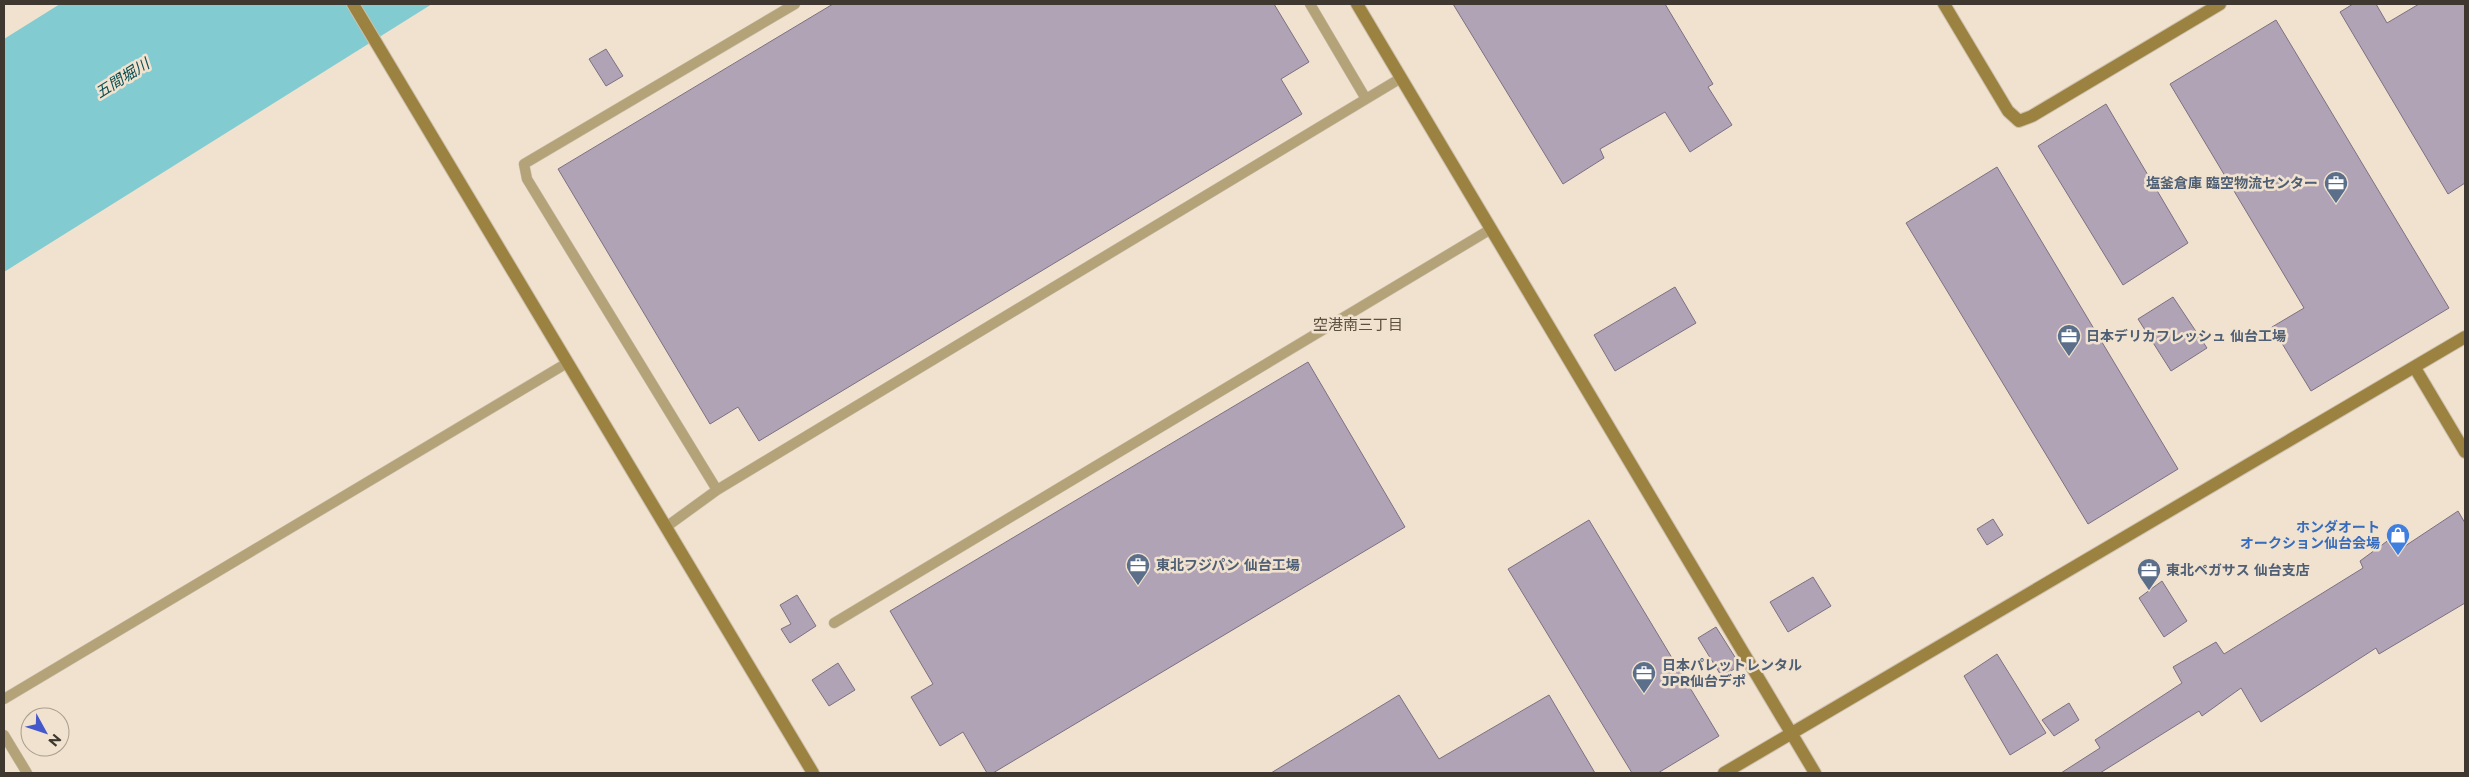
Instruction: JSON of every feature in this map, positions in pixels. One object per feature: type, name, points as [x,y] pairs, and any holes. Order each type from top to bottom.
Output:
[{"type":"street","points":[[353,4],[813,773]]},
{"type":"street","points":[[1357,4],[1815,773]]},
{"type":"street","points":[[1944,4],[2008,111],[2018,121],[2032,116],[2220,4]]},
{"type":"street","points":[[1724,773],[2465,337]]},
{"type":"street","points":[[2415,368],[2465,452]]},
{"type":"lane","points":[[717,490],[527,179],[524,164],[795,4]]},
{"type":"lane","points":[[1310,4],[1366,99]]},
{"type":"lane","points":[[666,527],[717,490],[1401,78]]},
{"type":"lane","points":[[834,623],[1491,229]]},
{"type":"lane","points":[[4,699],[568,363]]},
{"type":"lane","points":[[4,735],[27,773]]},
{"type":"water","name":"五間堀川","points":[[60,4],[432,4],[4,272],[4,39]]},
{"type":"building","points":[[833,4],[1274,4],[1309,62],[1281,79],[1302,114],[759,441],[738,407],[710,424],[558,169]]},
{"type":"building","points":[[1453,4],[1665,4],[1713,84],[1708,87],[1732,125],[1690,152],[1665,112],[1600,149],[1604,158],[1563,184]]},
{"type":"building","points":[[2353,4],[2376,4],[2387,23],[2419,4],[2465,4],[2465,183],[2448,194],[2340,12]]},
{"type":"building","points":[[2276,20],[2449,308],[2311,391],[2272,327],[2304,308],[2170,84]]},
{"type":"building","points":[[606,49],[623,76],[606,86],[589,59]]},
{"type":"building","points":[[2106,104],[2188,243],[2123,285],[2038,146]]},
{"type":"building","points":[[1997,167],[2178,469],[2088,524],[1906,223]]},
{"type":"building","points":[[1675,287],[1696,323],[1615,371],[1594,335]]},
{"type":"building","points":[[2173,297],[2207,348],[2171,371],[2138,319]]},
{"type":"building","points":[[1308,362],[1405,527],[993,773],[987,773],[963,732],[940,746],[911,697],[933,684],[890,611]]},
{"type":"building","points":[[2458,511],[2465,523],[2465,603],[2379,654],[2376,648],[2261,722],[2241,688],[2202,716],[2199,711],[2100,773],[2061,773],[2100,748],[2095,740],[2182,683],[2173,667],[2216,642],[2224,654],[2363,568],[2360,561],[2390,539],[2399,550]]},
{"type":"building","points":[[1993,519],[2003,535],[1987,545],[1977,529]]},
{"type":"building","points":[[1589,520],[1719,736],[1658,773],[1632,773],[1508,569]]},
{"type":"building","points":[[1813,577],[1831,606],[1788,632],[1770,602]]},
{"type":"building","points":[[2162,581],[2187,621],[2164,637],[2139,598]]},
{"type":"building","points":[[797,595],[816,626],[790,643],[781,629],[791,624],[780,605]]},
{"type":"building","points":[[1716,627],[1740,665],[1722,677],[1698,638]]},
{"type":"building","points":[[1997,654],[2046,733],[2010,755],[1964,676]]},
{"type":"building","points":[[838,663],[855,690],[829,706],[812,680]]},
{"type":"building","points":[[1399,695],[1439,759],[1549,695],[1595,773],[1271,773]]},
{"type":"building","points":[[2069,703],[2079,720],[2054,736],[2042,720]]},
{"type":"place","name":"塩釜倉庫 臨空物流センター","points":[[2336,204]]},
{"type":"place","name":"日本デリカフレッシュ 仙台工場","points":[[2069,357]]},
{"type":"place","name":"ホンダオート オークション仙台会場","points":[[2398,556]]},
{"type":"place","name":"東北フジパン 仙台工場","points":[[1138,586]]},
{"type":"place","name":"東北ペガサス 仙台支店","points":[[2149,591]]},
{"type":"place","name":"日本パレットレンタル JPR仙台デポ","points":[[1644,694]]},
{"type":"district","name":"空港南三丁目","points":[[1358,324]]}]
